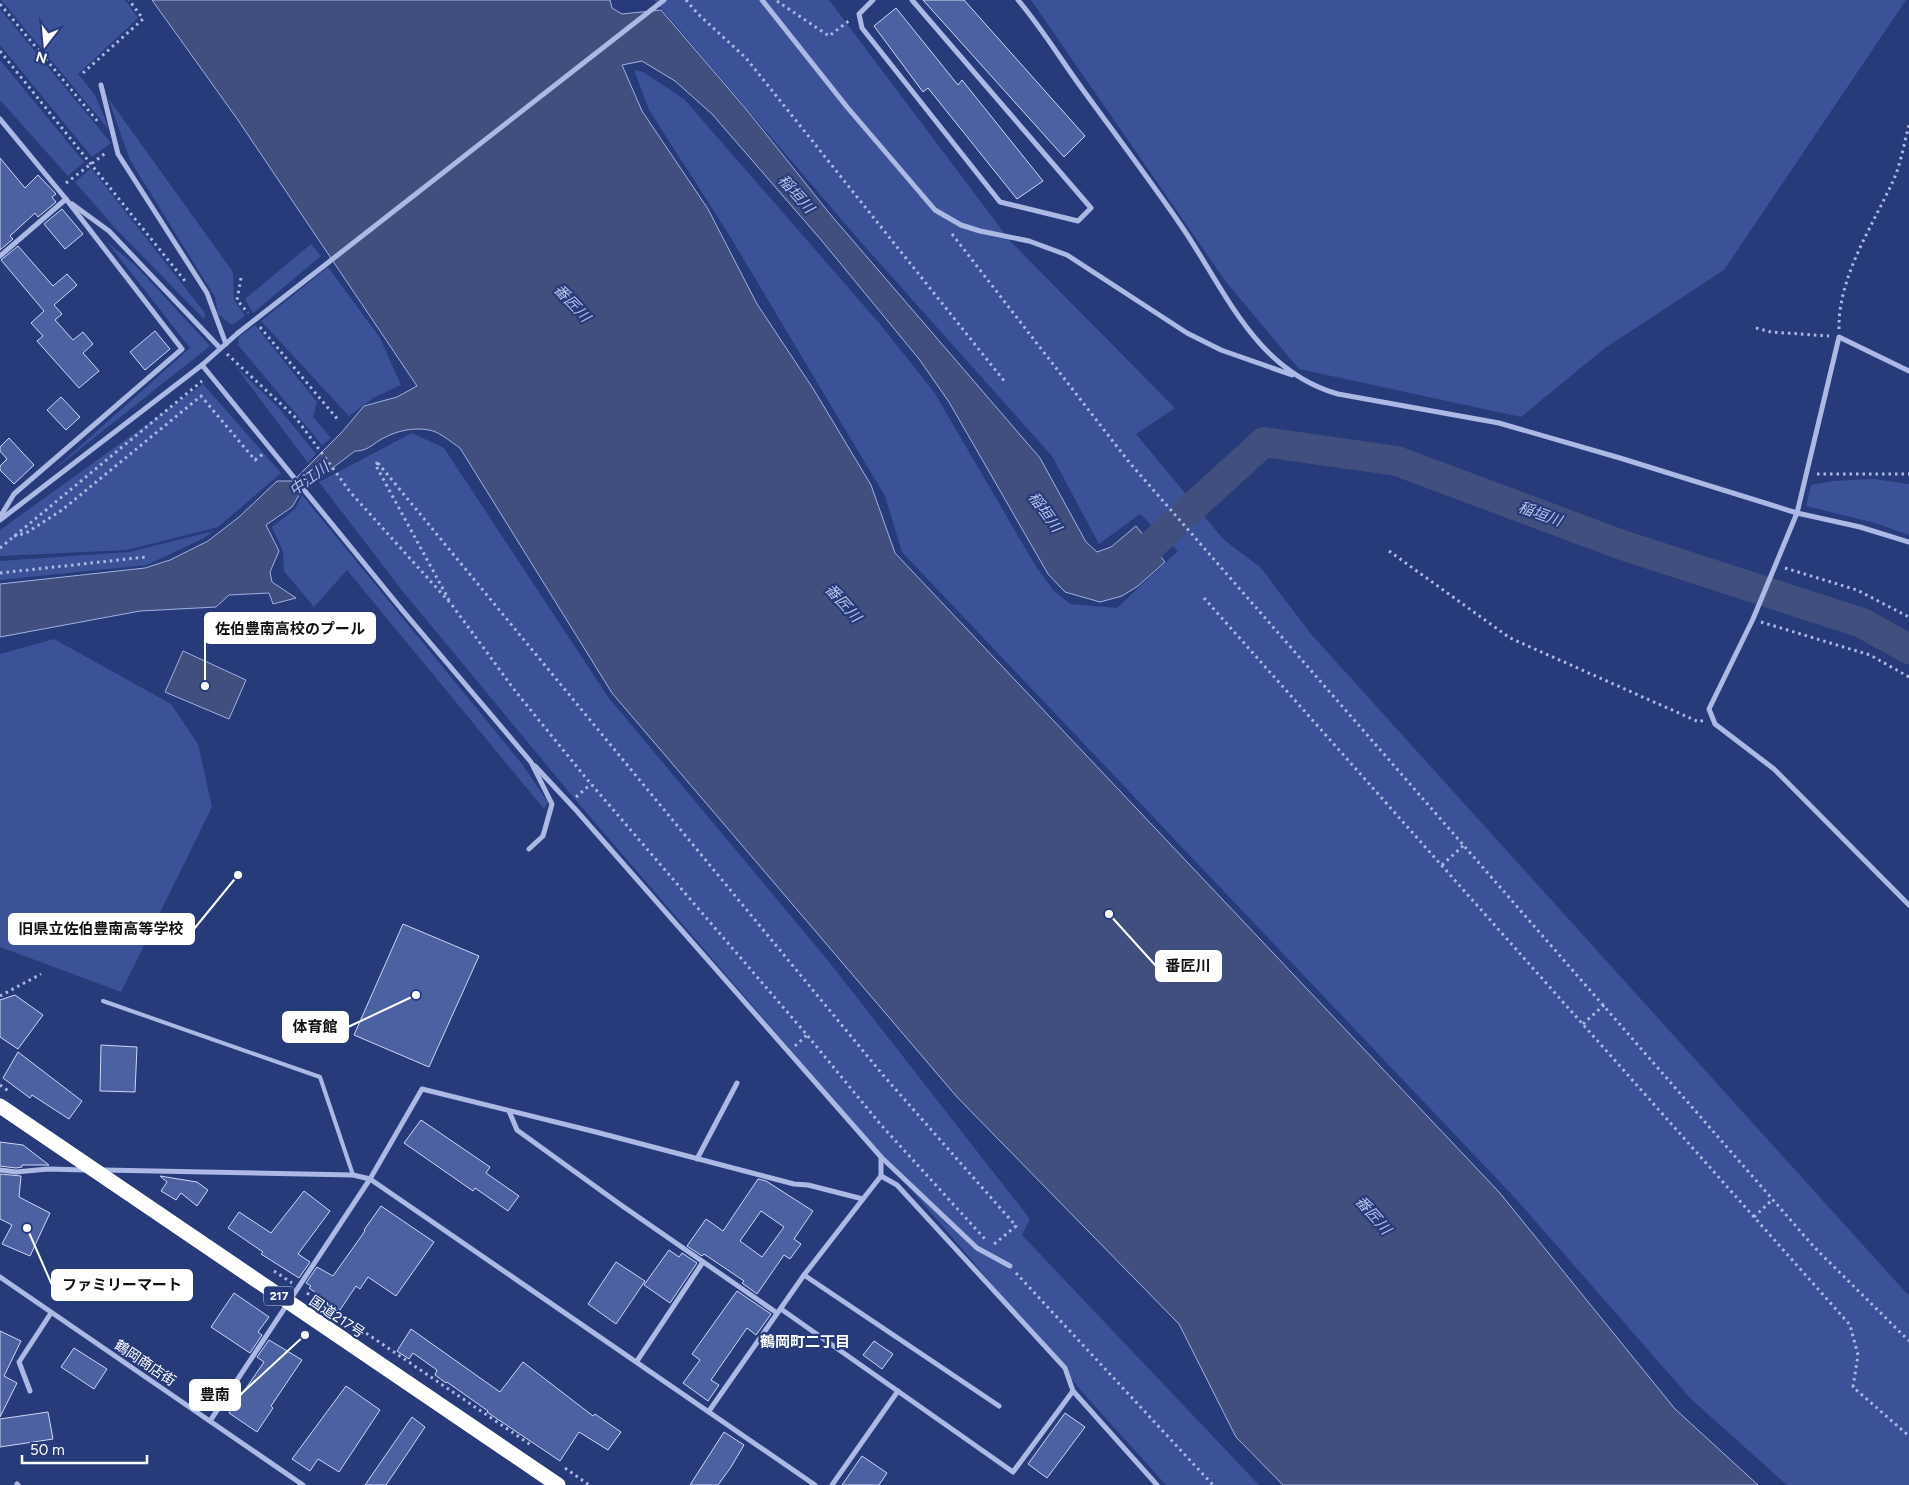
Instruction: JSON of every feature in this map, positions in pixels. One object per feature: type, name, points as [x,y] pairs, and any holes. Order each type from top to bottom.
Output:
[{"type":"highway","name":"国道217号","points":[[0,1106],[558,1485]]},
{"type":"street","points":[[0,519],[202,365],[238,333],[664,0]]},
{"type":"street","points":[[762,0],[847,107],[935,210],[961,225],[1029,241],[1067,255],[1187,332],[1221,350],[1298,377],[1322,389],[1338,394],[1499,423],[1797,513],[1860,527],[1909,542]]},
{"type":"street","points":[[873,0],[859,14],[862,28],[1000,202],[1078,221],[1091,208],[912,0]]},
{"type":"street","points":[[1018,0],[1181,225],[1241,321],[1260,344],[1298,377]]},
{"type":"street","points":[[101,85],[118,154],[207,292],[226,344]]},
{"type":"street","points":[[0,119],[66,199],[182,349],[14,494],[0,519]]},
{"type":"street","points":[[0,256],[66,199]]},
{"type":"street","points":[[66,199],[109,231],[220,348]]},
{"type":"street","points":[[1909,371],[1839,337],[1797,513],[1754,619],[1709,708],[1715,724],[1774,770],[1909,904]]},
{"type":"street","points":[[202,365],[340,534],[531,762],[569,802],[881,1157],[977,1248],[1010,1266]]},
{"type":"street","points":[[529,849],[543,836],[552,804],[531,762]]},
{"type":"street","points":[[697,1158],[737,1083]]},
{"type":"street","points":[[210,1421],[370,1179],[422,1090],[794,1184],[808,1185],[863,1199]]},
{"type":"street","points":[[510,1111],[517,1130],[703,1262],[898,1391],[1013,1472],[1072,1391]]},
{"type":"street","points":[[709,1411],[804,1275],[881,1176],[881,1157]]},
{"type":"street","points":[[0,1170],[16,1172],[48,1169],[353,1175],[370,1179],[815,1485]]},
{"type":"street","points":[[881,1176],[897,1185],[1065,1368],[1072,1391],[1157,1485]]},
{"type":"street","points":[[637,1361],[703,1262]]},
{"type":"street","points":[[804,1275],[999,1406]]},
{"type":"street","name":"鶴岡商店街","points":[[0,1277],[303,1485]]},
{"type":"street","points":[[30,1391],[19,1362],[51,1312]]},
{"type":"street","points":[[832,1485],[898,1391]]},
{"type":"lane","points":[[103,1001],[320,1077],[353,1175]]},
{"type":"path","points":[[82,73],[143,19],[129,0]]},
{"type":"path","points":[[686,0],[698,14],[746,58],[1005,382]]},
{"type":"path","points":[[774,0],[829,36],[859,14]]},
{"type":"path","points":[[0,4],[116,144],[58,189]]},
{"type":"path","points":[[0,51],[190,288]]},
{"type":"path","points":[[1756,328],[1771,332],[1839,337],[1839,313],[1856,256],[1894,179],[1909,125]]},
{"type":"path","points":[[935,210],[1128,462],[1815,1248],[1909,1341]]},
{"type":"path","points":[[241,278],[237,300],[250,315]]},
{"type":"path","points":[[256,322],[339,421]]},
{"type":"path","points":[[220,348],[296,418],[351,493],[452,605],[516,692],[591,784],[807,1035],[881,1125],[1213,1485]]},
{"type":"path","points":[[0,548],[210,375]]},
{"type":"path","points":[[14,536],[26,533],[62,510],[201,396],[255,460]]},
{"type":"path","points":[[452,605],[375,464],[378,464],[883,1075],[1016,1226],[992,1246]]},
{"type":"path","points":[[1807,474],[1909,474]]},
{"type":"path","points":[[1389,551],[1510,638],[1699,722],[1712,716]]},
{"type":"path","points":[[0,572],[146,557]]},
{"type":"path","points":[[1775,566],[1857,590],[1909,618]]},
{"type":"path","points":[[1204,598],[1850,1325],[1858,1355],[1853,1387],[1909,1436]]},
{"type":"path","points":[[1754,619],[1870,655],[1909,677]]},
{"type":"path","points":[[569,802],[591,784]]},
{"type":"path","points":[[1442,865],[1464,845]]},
{"type":"path","points":[[0,996],[41,974]]},
{"type":"path","points":[[1583,1024],[1604,1005]]},
{"type":"path","points":[[789,1051],[807,1035]]},
{"type":"path","points":[[1754,1217],[1773,1199]]},
{"type":"path","points":[[308,1294],[532,1446]]},
{"type":"path","points":[[557,1463],[589,1485]]},
{"type":"shaded area","points":[[1,0],[125,0],[138,18],[78,74],[95,95],[110,131]]},
{"type":"shaded area","points":[[654,0],[829,0],[1011,242],[1175,408],[1136,434],[1223,539],[1261,568],[1311,634],[1909,1296],[1909,1485],[1787,1485],[1691,1399],[1516,1199],[902,552],[885,496],[728,233],[649,110],[634,70],[643,72],[684,99],[879,323],[934,392],[1035,565],[1053,590],[1070,604],[1117,608],[1178,551],[1140,514],[1099,544],[1052,456],[859,240]]},
{"type":"shaded area","points":[[1031,0],[1906,0],[1724,270],[1605,348],[1521,417],[1299,369],[1226,282]]},
{"type":"shaded area","points":[[0,9],[111,143],[92,157],[0,45]]},
{"type":"shaded area","points":[[0,60],[84,162],[68,176],[0,100]]},
{"type":"shaded area","points":[[108,98],[233,272],[234,300],[245,316],[232,325],[218,314],[215,297],[130,160]]},
{"type":"shaded area","points":[[91,168],[205,313],[204,319],[115,228],[75,182]]},
{"type":"shaded area","points":[[107,242],[136,266],[210,346],[51,472],[190,348]]},
{"type":"shaded area","points":[[311,244],[321,256],[253,313],[245,299]]},
{"type":"shaded area","points":[[328,267],[380,338],[401,385],[373,398],[349,416],[261,321]]},
{"type":"shaded area","points":[[255,325],[317,402],[313,417],[331,438],[322,445],[238,345],[239,337]]},
{"type":"shaded area","points":[[236,367],[278,407],[316,454],[308,463]]},
{"type":"shaded area","points":[[203,384],[281,473],[218,527],[127,550],[0,556],[0,530]]},
{"type":"shaded area","points":[[412,433],[444,448],[608,697],[826,958],[1030,1219],[1022,1235],[1259,1485],[1166,1485],[1084,1394],[969,1257],[579,804],[404,593],[319,482]]},
{"type":"shaded area","points":[[1874,479],[1909,484],[1909,535],[1875,523],[1806,506],[1811,485],[1833,481]]},
{"type":"shaded area","points":[[302,495],[522,764],[548,802],[544,809],[347,570],[314,607],[284,571],[283,551],[272,527],[295,509]]},
{"type":"shaded area","points":[[214,531],[202,539],[147,565],[0,580],[0,561],[129,552]]},
{"type":"shaded area","points":[[54,639],[171,704],[198,744],[212,807],[121,992],[0,947],[0,654]]},
{"type":"water","name":"中江川","points":[[152,0],[610,0],[612,8],[622,14],[661,10],[746,109],[830,214],[1040,458],[1086,542],[1097,552],[1111,547],[1136,526],[1165,562],[1138,586],[1122,596],[1100,602],[1065,592],[1048,574],[949,402],[919,359],[822,241],[712,114],[675,81],[642,61],[622,65],[642,111],[708,209],[757,304],[814,390],[871,485],[895,553],[1499,1192],[1675,1409],[1758,1485],[1283,1485],[1236,1437],[1179,1324],[957,1097],[612,693],[460,448],[436,432],[419,429],[405,430],[386,437],[365,449],[355,451],[301,492],[292,507],[266,525],[279,551],[270,572],[272,582],[296,598],[273,604],[269,593],[229,595],[216,607],[140,611],[0,637],[0,584],[145,568],[170,560],[208,541],[239,517],[277,481],[293,481],[342,432],[364,406],[397,397],[417,386],[238,120]]},
{"type":"water","points":[[183,651],[246,680],[229,719],[165,692]]},
{"type":"building","points":[[923,0],[964,0],[1085,136],[1064,157]]},
{"type":"building","points":[[896,8],[958,85],[962,80],[1043,181],[1017,199],[928,88],[923,92],[874,26]]},
{"type":"building","points":[[0,158],[25,188],[38,175],[56,194],[52,197],[56,202],[38,217],[35,213],[10,236],[13,239],[0,250]]},
{"type":"building","points":[[62,209],[83,234],[65,249],[44,224]]},
{"type":"building","points":[[18,246],[53,286],[67,274],[77,285],[54,305],[62,314],[55,320],[73,340],[83,332],[93,344],[83,353],[99,371],[79,388],[37,341],[43,336],[31,323],[44,311],[1,260]]},
{"type":"building","points":[[155,331],[170,349],[145,370],[130,352]]},
{"type":"building","points":[[61,397],[80,417],[66,430],[47,410]]},
{"type":"building","points":[[9,438],[34,465],[14,484],[0,470],[0,466],[7,459],[0,451],[0,447]]},
{"type":"building","points":[[403,924],[479,956],[429,1067],[354,1035]]},
{"type":"building","points":[[15,995],[43,1015],[18,1049],[0,1037],[0,1000]]},
{"type":"building","points":[[101,1045],[137,1047],[135,1092],[100,1091]]},
{"type":"building","points":[[18,1052],[82,1101],[69,1119],[32,1095],[30,1098],[3,1078]]},
{"type":"building","points":[[421,1120],[490,1167],[486,1173],[519,1196],[508,1211],[475,1188],[473,1191],[404,1143]]},
{"type":"building","points":[[0,1142],[23,1145],[49,1165],[22,1165],[22,1167],[16,1168],[0,1166]]},
{"type":"building","points":[[0,1174],[21,1176],[19,1197],[50,1213],[30,1256],[2,1244],[12,1225],[0,1219]]},
{"type":"building","points":[[160,1176],[197,1182],[208,1190],[197,1206],[181,1193],[176,1200],[161,1191],[167,1182]]},
{"type":"building","points":[[758,1179],[766,1181],[813,1211],[794,1239],[801,1244],[790,1259],[784,1255],[757,1294],[742,1283],[744,1281],[704,1254],[702,1256],[687,1246],[706,1219],[723,1231]],"holes":[[[761,1211],[784,1227],[762,1257],[740,1241]]]},
{"type":"building","points":[[304,1191],[330,1211],[298,1254],[310,1262],[299,1278],[261,1254],[263,1252],[228,1228],[239,1212],[271,1233]]},
{"type":"building","points":[[381,1206],[434,1242],[396,1296],[368,1277],[360,1289],[356,1286],[340,1310],[309,1288],[311,1286],[306,1283],[317,1267],[333,1276]]},
{"type":"building","points":[[669,1250],[679,1257],[682,1253],[697,1263],[670,1303],[644,1285]]},
{"type":"building","points":[[616,1262],[645,1281],[616,1324],[588,1304]]},
{"type":"building","points":[[737,1291],[771,1314],[756,1335],[747,1328],[711,1380],[719,1385],[708,1401],[683,1383],[700,1360],[692,1354]]},
{"type":"building","points":[[234,1293],[269,1317],[258,1332],[262,1335],[250,1353],[211,1327]]},
{"type":"building","points":[[411,1329],[500,1392],[523,1362],[593,1416],[595,1414],[621,1432],[608,1450],[579,1432],[560,1461],[435,1375],[437,1370],[413,1353],[409,1359],[397,1351]]},
{"type":"building","points":[[0,1331],[21,1341],[4,1376],[17,1383],[0,1417]]},
{"type":"building","points":[[269,1340],[302,1360],[271,1406],[273,1408],[257,1432],[229,1413],[264,1362],[257,1357]]},
{"type":"building","points":[[874,1341],[893,1354],[882,1369],[863,1355]]},
{"type":"building","points":[[74,1348],[107,1369],[94,1389],[61,1367]]},
{"type":"building","points":[[346,1386],[380,1410],[339,1472],[318,1459],[310,1471],[292,1459]]},
{"type":"building","points":[[48,1412],[53,1439],[0,1447],[0,1419]]},
{"type":"building","points":[[1065,1413],[1085,1427],[1047,1478],[1028,1464]]},
{"type":"building","points":[[412,1417],[425,1427],[386,1485],[365,1485]]},
{"type":"building","points":[[724,1432],[744,1445],[731,1467],[718,1485],[690,1485]]},
{"type":"building","points":[[862,1456],[887,1473],[879,1485],[842,1485]]},
{"type":"waterway","name":"稲垣川","points":[[1186,513],[1264,442],[1397,461],[1619,544],[1862,623],[1909,649]]},
{"type":"waterway","name":"稲垣川","points":[[1118,563],[1136,560],[1173,525]]},
{"type":"place","name":"佐伯豊南高校のプール","points":[[205,686]]},
{"type":"place","name":"旧県立佐伯豊南高等学校","points":[[238,875]]},
{"type":"place","name":"番匠川","points":[[1109,914]]},
{"type":"place","name":"体育館","points":[[416,995]]},
{"type":"place","name":"ファミリーマート","points":[[27,1228]]},
{"type":"place","name":"豊南","points":[[305,1335]]},
{"type":"district","name":"鶴岡町二丁目","points":[[805,1342]]}]
